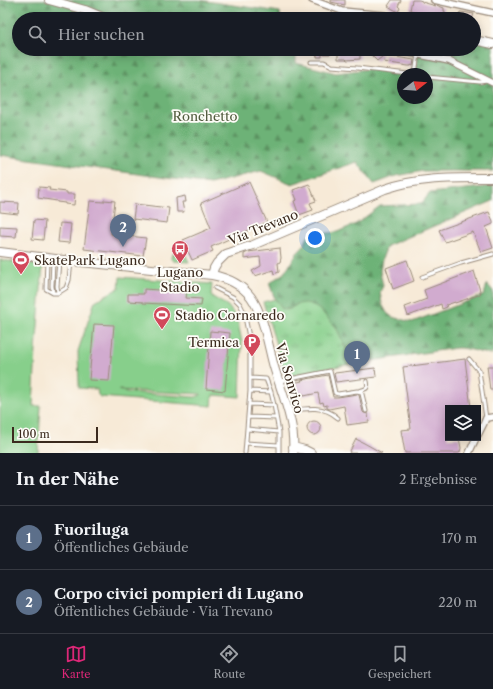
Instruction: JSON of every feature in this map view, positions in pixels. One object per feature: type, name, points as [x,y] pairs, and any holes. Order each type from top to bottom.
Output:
[{"type":"main road","points":[[49,0],[90,12]]},
{"type":"main road","points":[[481,41],[493,44]]},
{"type":"main road","name":"Via Trevano","points":[[212,275],[217,263],[226,254],[253,245],[385,189],[405,183],[428,179],[493,178]]},
{"type":"main road","points":[[0,252],[71,261],[212,275]]},
{"type":"main road","name":"Via Sonvico","points":[[212,275],[229,279],[244,289],[251,298],[264,327],[293,433],[293,450],[305,450],[311,453]]},
{"type":"street","points":[[312,0],[342,11],[351,12]]},
{"type":"street","points":[[434,0],[493,13]]},
{"type":"street","points":[[427,56],[449,61],[491,82]]},
{"type":"street","points":[[481,429],[486,418],[493,417]]},
{"type":"street","points":[[468,453],[474,441]]},
{"type":"lane","points":[[416,68],[418,56]]},
{"type":"lane","points":[[311,62],[324,62],[332,66],[397,73]]},
{"type":"lane","points":[[433,78],[491,82]]},
{"type":"lane","points":[[422,277],[461,263],[493,254]]},
{"type":"lane","points":[[53,258],[53,293]]},
{"type":"lane","points":[[53,258],[46,289],[53,293],[58,293],[66,288],[69,280],[71,261]]},
{"type":"lane","points":[[53,258],[58,293]]},
{"type":"lane","points":[[215,288],[233,296],[240,304],[244,312],[250,342],[250,391],[245,453]]},
{"type":"lane","points":[[469,359],[479,371],[486,418]]},
{"type":"lane","points":[[279,382],[330,371],[335,393],[338,394],[366,389],[368,385],[367,381]]},
{"type":"lane","points":[[250,378],[266,379],[274,405],[279,453]]},
{"type":"lane","points":[[250,391],[271,392]]},
{"type":"lane","points":[[359,391],[362,394],[366,411]]},
{"type":"lane","points":[[249,404],[274,405]]},
{"type":"lane","points":[[287,411],[319,408],[327,410],[338,418]]},
{"type":"lane","points":[[248,417],[276,418]]},
{"type":"lane","points":[[247,430],[278,432]]},
{"type":"lane","points":[[246,443],[279,445]]},
{"type":"green space","name":"Ronchetto","points":[[0,0],[199,0],[280,12],[12,12],[12,56],[296,56],[296,63],[336,73],[368,69],[397,73],[397,104],[433,104],[433,68],[416,68],[418,56],[428,56],[442,59],[443,56],[481,56],[481,41],[493,44],[493,171],[423,171],[396,176],[374,184],[357,162],[292,184],[261,171],[210,184],[0,155]]},
{"type":"green space","points":[[493,186],[493,201],[387,246],[382,259],[380,271],[383,286],[380,292],[382,304],[387,313],[392,317],[412,322],[484,295],[487,284],[493,291],[493,354],[456,348],[357,363],[350,357],[338,332],[297,304],[290,309],[282,309],[275,299],[269,283],[284,273],[302,248],[309,235],[337,232],[356,224],[380,206],[421,204],[430,193]]},
{"type":"green space","points":[[179,246],[182,246],[189,262],[173,261],[171,259]]},
{"type":"green space","points":[[0,260],[43,265],[33,406],[41,406],[38,453],[0,453]]},
{"type":"green space","name":"Stadio Cornaredo","points":[[120,277],[212,284],[211,296],[228,306],[237,318],[242,342],[240,397],[213,395],[212,406],[100,397],[97,389],[79,388],[78,351],[95,301],[119,288]],"holes":[[[118,390],[201,394],[195,397]]]},
{"type":"green space","points":[[275,299],[282,309],[285,310],[290,309],[297,304],[305,303],[310,304],[320,310],[336,327],[350,357],[357,363],[288,377],[285,374],[263,302]]},
{"type":"building","points":[[331,0],[345,0],[345,5],[331,2]]},
{"type":"building","points":[[392,0],[401,0],[398,6],[400,8],[398,12],[388,6]]},
{"type":"building","points":[[412,0],[419,0],[444,8],[445,11],[416,12],[410,10]]},
{"type":"building","points":[[338,56],[360,56],[360,59],[338,59]]},
{"type":"building","points":[[372,56],[383,56],[377,61]]},
{"type":"building","points":[[385,56],[414,60],[413,66],[384,62]]},
{"type":"building","points":[[249,182],[267,222],[211,247],[213,251],[192,260],[183,240],[211,228],[201,203]]},
{"type":"building","points":[[309,184],[316,201],[310,203],[313,210],[299,215],[294,201],[297,200],[293,190]]},
{"type":"building","points":[[39,187],[67,192],[67,194],[75,194],[74,205],[38,198]]},
{"type":"building","points":[[185,196],[186,202],[182,202],[184,212],[177,212],[176,198]]},
{"type":"building","points":[[104,200],[115,201],[111,234],[146,238],[143,256],[84,249],[90,201],[104,202]]},
{"type":"building","points":[[0,202],[19,203],[18,214],[0,212]]},
{"type":"building","points":[[135,204],[169,208],[167,223],[133,219]]},
{"type":"building","points":[[489,212],[493,224],[486,227],[493,248],[481,252],[473,232],[445,242],[439,230]]},
{"type":"building","points":[[34,220],[45,221],[43,240],[32,239]]},
{"type":"building","points":[[60,223],[71,224],[69,243],[58,242]]},
{"type":"building","points":[[0,226],[17,227],[16,237],[0,236]]},
{"type":"building","points":[[280,248],[281,258],[280,262],[278,263],[279,272],[274,274],[273,270],[255,276],[252,271],[261,266],[260,257],[244,259],[244,254],[248,252]]},
{"type":"building","points":[[407,260],[414,281],[393,289],[386,268]]},
{"type":"building","points":[[474,271],[481,294],[446,305],[447,307],[442,309],[441,304],[408,316],[405,307],[427,299],[424,290]]},
{"type":"building","points":[[144,289],[187,292],[186,298],[202,299],[201,306],[128,301],[128,294],[144,294]]},
{"type":"building","points":[[94,324],[114,325],[109,381],[89,380]]},
{"type":"building","points":[[210,331],[230,333],[225,391],[206,389]]},
{"type":"building","points":[[465,359],[471,405],[445,405],[445,441],[460,441],[461,448],[459,453],[405,453],[401,430],[411,429],[403,367]]},
{"type":"building","points":[[487,366],[493,366],[493,390],[490,390]]},
{"type":"building","points":[[375,368],[376,377],[336,382],[334,374],[335,373]]},
{"type":"building","points":[[328,375],[333,397],[359,395],[363,412],[368,414],[369,422],[347,425],[344,406],[329,409],[327,408],[327,405],[324,406],[323,402],[320,403],[318,393],[304,396],[304,394],[294,394],[293,383]]},
{"type":"building","points":[[314,421],[319,423],[321,428],[319,433],[314,435],[309,433],[307,428],[309,423]]},
{"type":"building","points":[[356,439],[364,443],[382,453],[349,453]]},
{"type":"place","name":"Corpo civici pompieri di Lugano","points":[[123,247]]},
{"type":"place","name":"Lugano Stadio","points":[[180,264]]},
{"type":"place","name":"SkatePark Lugano","points":[[21,275]]},
{"type":"place","name":"Stadio Cornaredo","points":[[162,330]]},
{"type":"place","name":"Termica","points":[[252,357]]},
{"type":"place","name":"Fuoriluga","points":[[357,374]]}]
